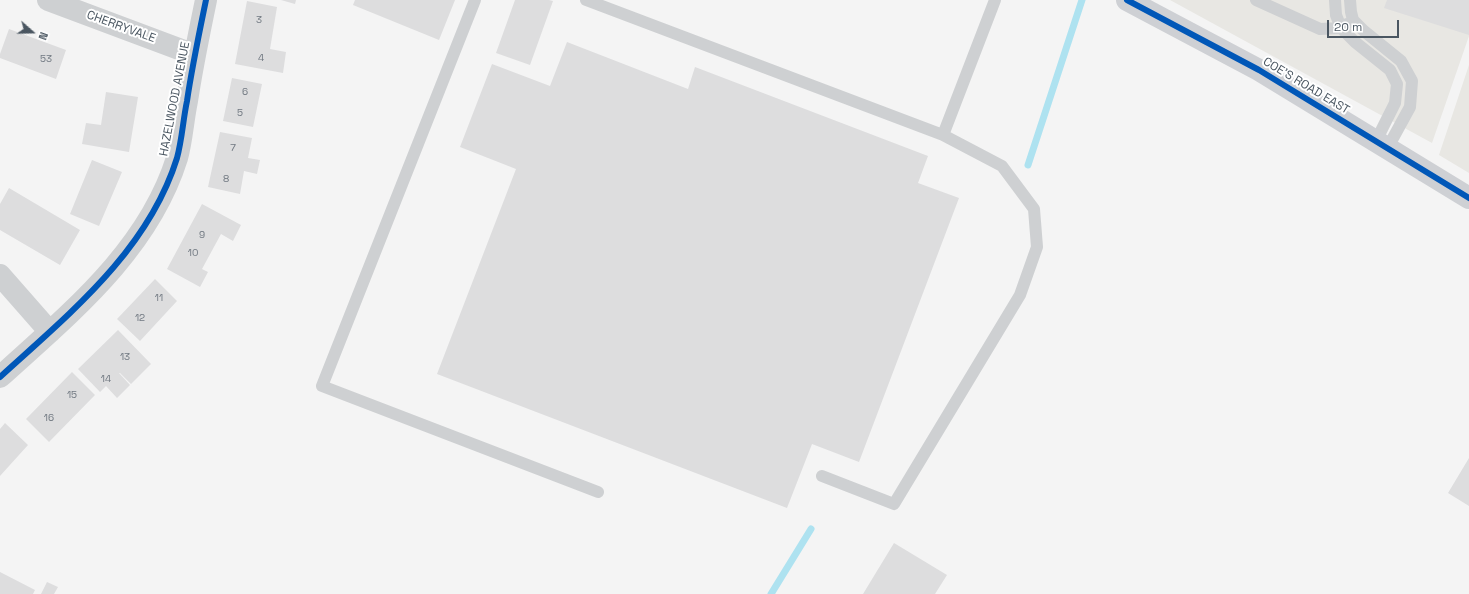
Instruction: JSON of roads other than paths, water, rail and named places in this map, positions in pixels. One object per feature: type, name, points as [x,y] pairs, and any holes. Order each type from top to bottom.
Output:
[{"type":"street","name":"CHERRYVALE","points":[[48,0],[194,55]]},
{"type":"street","name":"HAZELWOOD AVENUE","points":[[0,377],[80,304],[115,266],[146,224],[162,194],[177,157],[194,55],[206,0]]},
{"type":"street","name":"COE'S ROAD EAST","points":[[1127,0],[1259,70],[1469,198]]},
{"type":"street","points":[[0,275],[50,332]]},
{"type":"lane","points":[[475,0],[322,386],[598,492]]},
{"type":"lane","points":[[586,0],[943,135],[1002,166],[1034,209],[1037,247],[1020,295],[894,504],[822,476]]},
{"type":"lane","points":[[943,135],[995,0]]},
{"type":"lane","points":[[1256,0],[1320,29],[1341,28],[1354,20]]},
{"type":"lane","points":[[1335,0],[1336,15],[1341,28],[1355,42],[1390,70],[1397,84],[1395,103],[1381,145]]},
{"type":"lane","points":[[1350,0],[1350,12],[1354,20],[1364,31],[1401,61],[1412,81],[1410,107],[1381,145]]},
{"type":"waterway","points":[[1028,165],[1082,0]]},
{"type":"waterway","points":[[771,594],[811,529]]}]
